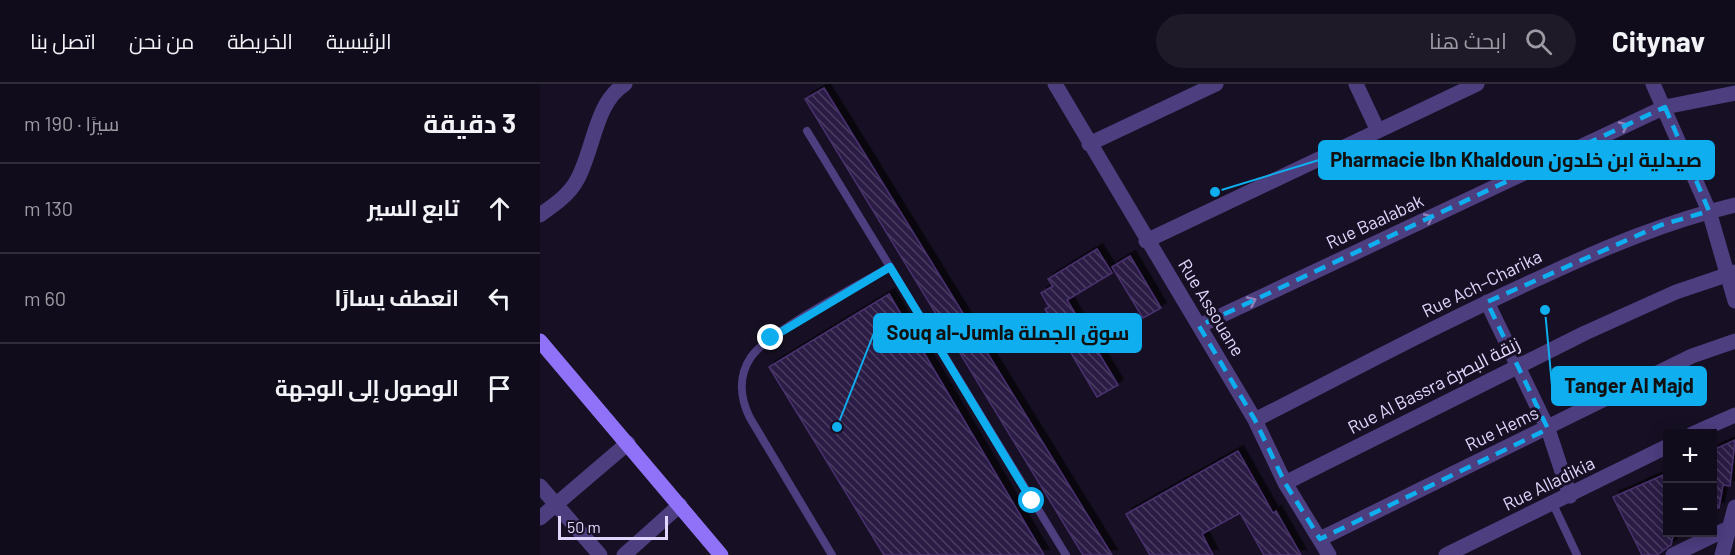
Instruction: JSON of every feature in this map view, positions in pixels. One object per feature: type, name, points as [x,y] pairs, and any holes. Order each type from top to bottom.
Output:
[{"type":"street","points":[[540,215],[559,201],[576,182],[609,97],[625,84]]},
{"type":"street","name":"Rue Assouane","points":[[1055,84],[1146,241],[1255,420],[1285,483],[1329,555]]},
{"type":"street","points":[[1089,144],[1216,84]]},
{"type":"street","points":[[1356,84],[1378,131]]},
{"type":"street","points":[[1146,241],[1477,84]]},
{"type":"street","points":[[1653,84],[1709,211],[1732,273],[1735,302]]},
{"type":"street","name":"Rue Baalabak","points":[[1199,326],[1665,108],[1735,93]]},
{"type":"street","name":"Rue Ach–Charika","points":[[1255,420],[1486,302],[1661,225],[1735,205]]},
{"type":"street","name":"Rue Al Bassra زنقة البصرة","points":[[1285,483],[1518,366],[1676,292],[1732,273]]},
{"type":"street","points":[[1486,302],[1548,429],[1570,496]]},
{"type":"street","points":[[540,341],[721,555]]},
{"type":"street","name":"Rue Hems","points":[[1320,539],[1548,429],[1692,356],[1735,341]]},
{"type":"street","points":[[1703,429],[1735,415]]},
{"type":"street","points":[[540,518],[628,443]]},
{"type":"street","name":"Rue Alladikia","points":[[1446,555],[1663,449]]},
{"type":"street","points":[[540,486],[600,555]]},
{"type":"street","points":[[624,555],[680,504]]},
{"type":"street","points":[[1722,555],[1732,527],[1735,507]]},
{"type":"street","points":[[1673,555],[1732,527]]},
{"type":"lane","points":[[807,131],[1066,555]]},
{"type":"lane","points":[[832,555],[750,418],[743,400],[742,381],[748,363],[764,343],[890,267]]},
{"type":"lane","points":[[1552,504],[1576,555]]},
{"type":"highlighted area","points":[[1665,107],[1709,211],[1661,225],[1487,302],[1548,429],[1320,539],[1285,483],[1255,420],[1199,326]]},
{"type":"building","points":[[824,88],[1112,555],[1083,555],[805,99]]},
{"type":"building","points":[[1097,249],[1112,273],[1067,300],[1118,385],[1097,397],[1045,309],[1049,307],[1041,293],[1053,286],[1048,279]]},
{"type":"building","points":[[1130,256],[1161,308],[1143,318],[1112,267]]},
{"type":"building","points":[[889,294],[1044,555],[884,555],[769,367]]},
{"type":"building","points":[[1735,440],[1730,486],[1723,485],[1719,508],[1717,508],[1717,448]]},
{"type":"building","points":[[1238,451],[1273,513],[1276,511],[1301,555],[1264,555],[1240,513],[1202,534],[1213,555],[1150,555],[1126,514]]},
{"type":"building","points":[[1663,475],[1663,537],[1673,537],[1671,545],[1657,555],[1642,555],[1613,497]]},
{"type":"place","name":"Pharmacie Ibn Khaldoun صيدلية ابن خلدون","points":[[1215,192]]},
{"type":"place","name":"Tanger Al Majd","points":[[1545,310]]},
{"type":"place","name":"Souq al-Jumla سوق الجملة","points":[[837,427]]},
{"type":"route","points":[[771,338],[890,267],[1032,501]]}]
